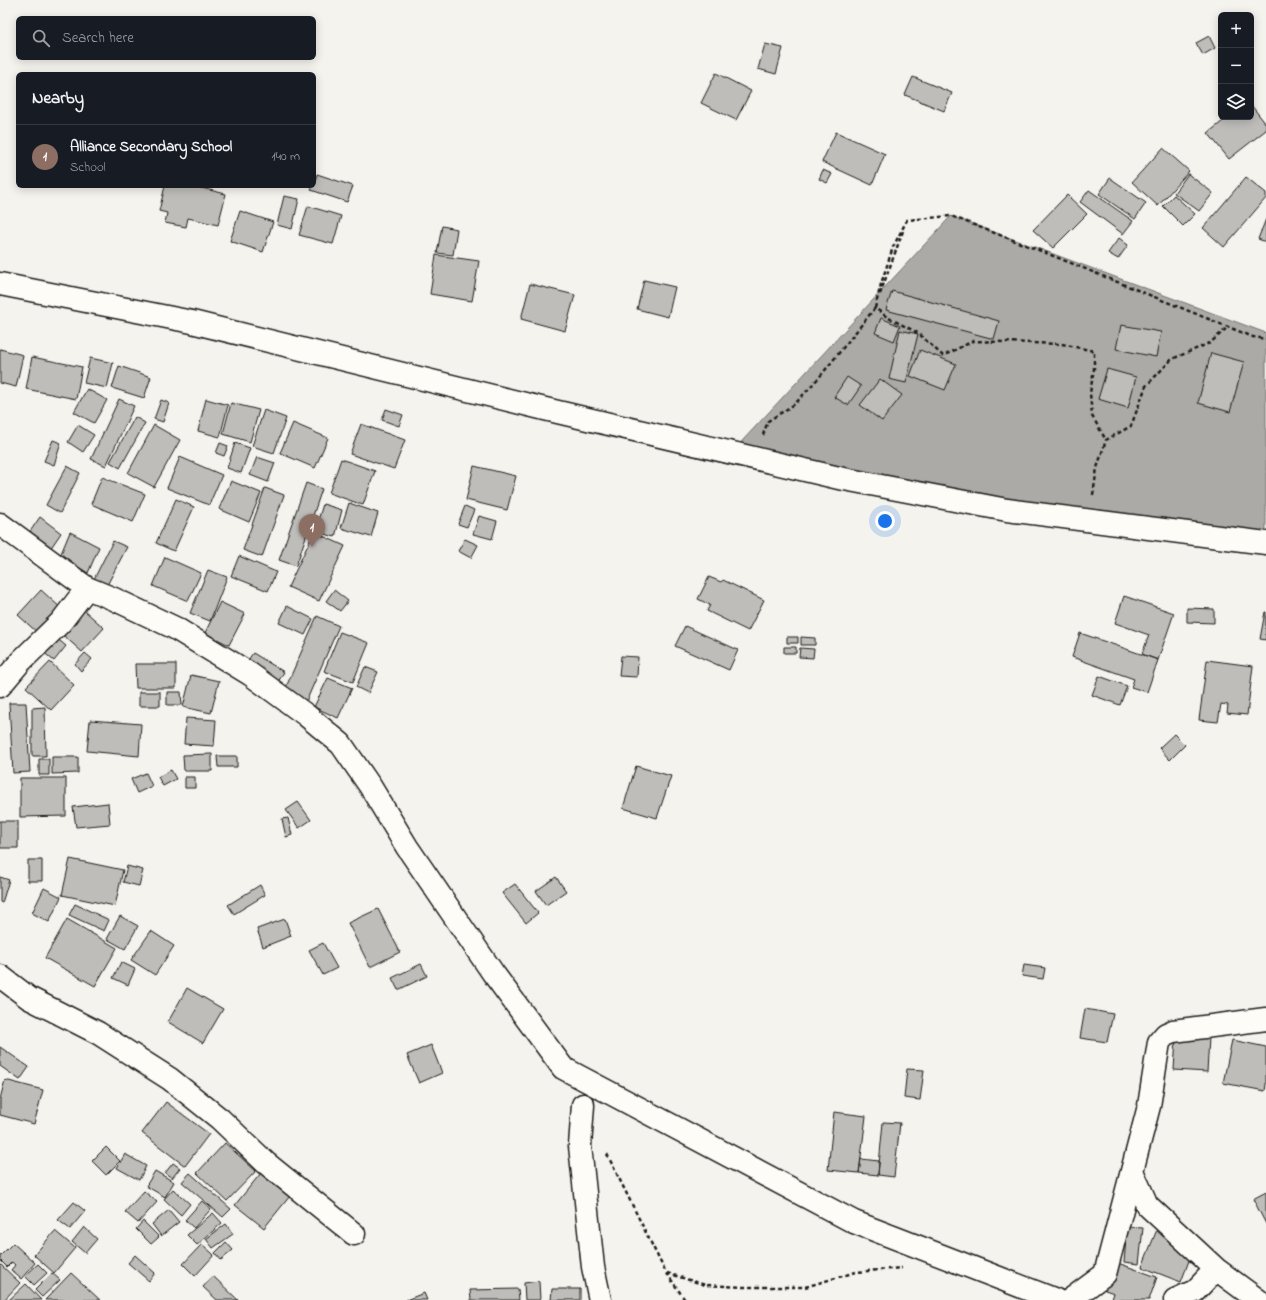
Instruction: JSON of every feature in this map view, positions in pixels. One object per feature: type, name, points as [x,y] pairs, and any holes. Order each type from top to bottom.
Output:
[{"type":"street","points":[[0,284],[192,322],[545,409],[839,478],[1000,509],[1266,543]]},
{"type":"street","points":[[0,524],[87,588],[175,628],[244,670],[306,715],[341,744],[370,786],[407,847],[494,973],[563,1068],[854,1222],[1056,1300]]},
{"type":"street","points":[[0,686],[21,661],[61,622],[87,588]]},
{"type":"street","points":[[0,976],[29,998],[98,1033],[170,1079],[220,1119],[266,1163],[354,1234]]},
{"type":"street","points":[[1070,1300],[1105,1274],[1149,1106],[1158,1042],[1166,1034],[1173,1031],[1266,1019]]},
{"type":"street","points":[[583,1105],[580,1146],[594,1267],[600,1300]]},
{"type":"street","points":[[1132,1171],[1147,1205],[1216,1270],[1258,1300]]},
{"type":"street","points":[[1175,1300],[1196,1291],[1216,1270]]},
{"type":"path","points":[[907,220],[951,216],[1253,337],[1266,339]]},
{"type":"path","points":[[875,308],[893,247],[907,220]]},
{"type":"path","points":[[754,458],[768,421],[795,404],[822,374],[875,308],[907,220]]},
{"type":"path","points":[[875,308],[887,317],[918,333],[943,356],[973,341],[1062,344],[1094,351],[1094,369],[1090,393],[1092,416],[1106,440]]},
{"type":"path","points":[[1090,520],[1097,468],[1106,440],[1131,426],[1146,386],[1172,359],[1210,343],[1228,327]]},
{"type":"path","points":[[604,1148],[667,1273],[685,1300]]},
{"type":"path","points":[[667,1273],[705,1285],[744,1287],[805,1287],[856,1272],[908,1267]]},
{"type":"shaded area","points":[[951,216],[1266,333],[1266,542],[731,453]]},
{"type":"building","points":[[1209,36],[1215,48],[1203,55],[1196,43]]},
{"type":"building","points":[[765,44],[783,48],[776,74],[758,69]]},
{"type":"building","points":[[716,73],[751,91],[736,120],[701,103]]},
{"type":"building","points":[[913,77],[952,93],[944,111],[905,95]]},
{"type":"building","points":[[1254,109],[1266,124],[1266,130],[1229,159],[1208,133],[1224,120],[1254,120]]},
{"type":"building","points":[[836,132],[885,154],[872,185],[822,162]]},
{"type":"building","points":[[1163,148],[1189,171],[1158,206],[1132,182]]},
{"type":"building","points":[[823,170],[832,174],[827,183],[819,179]]},
{"type":"building","points":[[317,174],[353,186],[347,202],[311,190],[312,188],[316,188]]},
{"type":"building","points":[[1188,174],[1213,193],[1199,211],[1174,193]]},
{"type":"building","points":[[1246,177],[1266,193],[1266,198],[1224,247],[1203,228]]},
{"type":"building","points":[[1110,178],[1146,203],[1135,219],[1099,194]]},
{"type":"building","points":[[165,188],[201,188],[226,194],[218,225],[188,218],[186,227],[165,223],[167,213],[159,211]]},
{"type":"building","points":[[1089,190],[1133,221],[1123,234],[1080,202]]},
{"type":"building","points":[[1067,195],[1087,214],[1053,248],[1033,230]]},
{"type":"building","points":[[1174,195],[1195,214],[1183,226],[1163,206]]},
{"type":"building","points":[[284,196],[299,199],[292,229],[277,225]]},
{"type":"building","points":[[308,206],[341,216],[333,244],[299,235]]},
{"type":"building","points":[[240,211],[273,222],[263,252],[230,241]]},
{"type":"building","points":[[1266,219],[1266,242],[1258,239]]},
{"type":"building","points":[[442,226],[457,229],[453,255],[437,253]]},
{"type":"building","points":[[1119,238],[1128,245],[1118,259],[1108,253]]},
{"type":"building","points":[[436,255],[479,261],[472,301],[430,294]]},
{"type":"building","points":[[644,280],[675,287],[668,317],[637,309]]},
{"type":"building","points":[[530,284],[575,295],[565,331],[521,319]]},
{"type":"building","points":[[892,291],[999,321],[994,339],[886,310]]},
{"type":"building","points":[[881,318],[900,326],[894,341],[875,333]]},
{"type":"building","points":[[1121,325],[1161,332],[1156,357],[1116,349]]},
{"type":"building","points":[[900,330],[918,334],[906,383],[889,379]]},
{"type":"building","points":[[0,349],[23,355],[16,387],[0,383]]},
{"type":"building","points":[[920,350],[956,364],[945,390],[910,376]]},
{"type":"building","points":[[1211,353],[1244,362],[1230,412],[1198,403]]},
{"type":"building","points":[[32,357],[82,367],[76,399],[26,389]]},
{"type":"building","points":[[90,358],[113,363],[107,388],[84,383]]},
{"type":"building","points":[[119,366],[151,377],[144,398],[112,388]]},
{"type":"building","points":[[1107,369],[1136,377],[1128,408],[1098,399]]},
{"type":"building","points":[[847,377],[861,386],[848,405],[834,397]]},
{"type":"building","points":[[880,379],[902,395],[882,421],[860,405]]},
{"type":"building","points":[[87,389],[107,400],[94,423],[74,412]]},
{"type":"building","points":[[119,399],[134,406],[106,466],[91,459]]},
{"type":"building","points":[[206,399],[228,405],[220,437],[198,431]]},
{"type":"building","points":[[161,400],[169,403],[163,422],[154,419]]},
{"type":"building","points":[[231,403],[259,410],[250,442],[223,434]]},
{"type":"building","points":[[386,409],[403,415],[399,426],[382,420]]},
{"type":"building","points":[[264,410],[286,418],[274,453],[252,446]]},
{"type":"building","points":[[135,417],[145,423],[120,468],[110,462]]},
{"type":"building","points":[[293,423],[328,438],[315,468],[280,453]]},
{"type":"building","points":[[361,424],[405,440],[394,469],[350,454]]},
{"type":"building","points":[[78,425],[94,435],[83,452],[68,442]]},
{"type":"building","points":[[154,425],[180,440],[154,487],[128,473]]},
{"type":"building","points":[[53,440],[61,443],[54,465],[44,461]]},
{"type":"building","points":[[220,443],[228,446],[224,456],[216,453]]},
{"type":"building","points":[[235,443],[250,448],[241,473],[227,468]]},
{"type":"building","points":[[180,457],[222,475],[209,505],[167,488]]},
{"type":"building","points":[[257,457],[275,463],[268,482],[250,475]]},
{"type":"building","points":[[341,459],[375,471],[363,505],[329,493]]},
{"type":"building","points":[[67,466],[80,473],[60,513],[46,505]]},
{"type":"building","points":[[474,466],[516,476],[507,510],[466,500]]},
{"type":"building","points":[[102,477],[145,494],[133,522],[91,504]]},
{"type":"building","points":[[231,481],[261,493],[249,522],[219,509]]},
{"type":"building","points":[[306,483],[322,489],[296,566],[279,560]]},
{"type":"building","points":[[265,488],[284,495],[262,557],[243,550]]},
{"type":"building","points":[[176,499],[194,507],[174,551],[156,543]]},
{"type":"building","points":[[349,503],[378,513],[371,537],[341,528]]},
{"type":"building","points":[[323,504],[342,510],[335,537],[315,531]]},
{"type":"building","points":[[465,506],[474,510],[467,527],[458,524]]},
{"type":"building","points":[[479,516],[497,521],[492,539],[473,534]]},
{"type":"building","points":[[40,517],[61,533],[48,552],[27,536]]},
{"type":"building","points":[[70,532],[99,547],[88,573],[60,556]]},
{"type":"building","points":[[314,532],[345,546],[319,601],[288,587]]},
{"type":"building","points":[[465,539],[478,545],[471,558],[458,551]]},
{"type":"building","points":[[113,541],[127,547],[106,587],[93,581]]},
{"type":"building","points":[[239,556],[276,572],[268,591],[231,576]]},
{"type":"building","points":[[165,557],[201,573],[188,601],[153,586]]},
{"type":"building","points":[[208,570],[227,577],[210,621],[190,613]]},
{"type":"building","points":[[709,577],[721,582],[723,580],[764,600],[748,631],[707,611],[710,605],[698,599]]},
{"type":"building","points":[[41,590],[63,610],[40,635],[18,615]]},
{"type":"building","points":[[334,590],[348,601],[340,611],[326,601]]},
{"type":"building","points":[[1124,596],[1174,613],[1158,660],[1142,654],[1149,635],[1115,623]]},
{"type":"building","points":[[220,602],[245,614],[229,645],[205,633]]},
{"type":"building","points":[[287,606],[313,619],[305,635],[279,623]]},
{"type":"building","points":[[1187,608],[1214,609],[1214,623],[1187,622]]},
{"type":"building","points":[[84,610],[104,628],[82,652],[62,634]]},
{"type":"building","points":[[1266,612],[1266,640],[1260,639]]},
{"type":"building","points":[[317,616],[339,626],[305,704],[283,694]]},
{"type":"building","points":[[685,626],[738,650],[729,670],[675,646]]},
{"type":"building","points":[[340,632],[369,643],[353,682],[324,671]]},
{"type":"building","points":[[1080,633],[1158,660],[1147,692],[1131,687],[1134,679],[1072,657]]},
{"type":"building","points":[[54,636],[66,646],[54,661],[41,650]]},
{"type":"building","points":[[787,637],[798,637],[798,643],[787,643]]},
{"type":"building","points":[[801,637],[815,638],[815,645],[801,645]]},
{"type":"building","points":[[784,647],[796,647],[796,653],[784,653]]},
{"type":"building","points":[[800,648],[814,649],[813,658],[799,657]]},
{"type":"building","points":[[85,653],[92,659],[81,671],[75,664]]},
{"type":"building","points":[[253,653],[284,672],[278,682],[246,663]]},
{"type":"building","points":[[621,656],[638,657],[637,677],[619,676]]},
{"type":"building","points":[[1207,660],[1253,666],[1247,715],[1227,713],[1228,705],[1221,704],[1218,722],[1199,720]]},
{"type":"building","points":[[50,662],[74,685],[51,710],[26,687]]},
{"type":"building","points":[[135,664],[176,664],[176,688],[136,688]]},
{"type":"building","points":[[365,667],[378,672],[368,693],[356,687]]},
{"type":"building","points":[[191,675],[219,681],[211,713],[183,707]]},
{"type":"building","points":[[1099,676],[1127,686],[1120,705],[1092,695]]},
{"type":"building","points":[[328,678],[352,688],[338,718],[314,707]]},
{"type":"building","points":[[139,692],[160,692],[160,706],[139,706]]},
{"type":"building","points":[[167,692],[181,692],[182,705],[167,705]]},
{"type":"building","points":[[9,703],[26,703],[30,772],[13,773]]},
{"type":"building","points":[[45,707],[46,756],[32,756],[32,708]]},
{"type":"building","points":[[186,718],[216,720],[214,746],[184,744]]},
{"type":"building","points":[[90,720],[141,724],[139,756],[87,751]]},
{"type":"building","points":[[1174,734],[1185,745],[1170,760],[1159,748]]},
{"type":"building","points":[[212,754],[212,771],[184,771],[183,755]]},
{"type":"building","points":[[217,756],[237,756],[237,767],[218,767]]},
{"type":"building","points":[[52,757],[78,757],[78,773],[52,774]]},
{"type":"building","points":[[39,759],[49,759],[49,775],[39,775]]},
{"type":"building","points":[[636,766],[671,776],[657,818],[623,808]]},
{"type":"building","points":[[171,770],[176,779],[163,786],[158,777]]},
{"type":"building","points":[[146,773],[152,786],[137,793],[131,779]]},
{"type":"building","points":[[185,777],[195,777],[195,788],[185,788]]},
{"type":"building","points":[[20,778],[66,778],[66,816],[20,817]]},
{"type":"building","points":[[298,802],[311,820],[299,828],[286,810]]},
{"type":"building","points":[[108,803],[110,824],[76,827],[73,807]]},
{"type":"building","points":[[288,818],[292,835],[286,837],[282,819]]},
{"type":"building","points":[[0,821],[18,821],[18,848],[0,848]]},
{"type":"building","points":[[70,859],[123,870],[115,906],[62,895]]},
{"type":"building","points":[[28,860],[42,860],[42,881],[28,881]]},
{"type":"building","points":[[127,866],[143,870],[139,886],[123,882]]},
{"type":"building","points":[[0,877],[9,880],[2,903],[0,902]]},
{"type":"building","points":[[556,877],[566,891],[546,905],[536,891]]},
{"type":"building","points":[[515,884],[538,913],[526,923],[502,893]]},
{"type":"building","points":[[260,885],[265,895],[234,914],[228,905]]},
{"type":"building","points":[[44,888],[61,897],[49,922],[32,913]]},
{"type":"building","points":[[75,904],[109,920],[104,931],[69,915]]},
{"type":"building","points":[[378,909],[400,952],[370,967],[348,923]]},
{"type":"building","points":[[120,916],[138,926],[125,949],[107,939]]},
{"type":"building","points":[[67,919],[117,948],[95,986],[45,958]]},
{"type":"building","points":[[285,919],[291,936],[263,947],[257,929]]},
{"type":"building","points":[[151,931],[174,946],[155,975],[131,960]]},
{"type":"building","points":[[323,943],[337,968],[323,975],[309,950]]},
{"type":"building","points":[[121,962],[135,969],[128,985],[113,978]]},
{"type":"building","points":[[421,964],[427,976],[398,990],[392,978]]},
{"type":"building","points":[[1024,965],[1045,968],[1043,979],[1022,976]]},
{"type":"building","points":[[187,988],[223,1009],[203,1043],[168,1022]]},
{"type":"building","points":[[1085,1009],[1113,1014],[1107,1042],[1080,1038]]},
{"type":"building","points":[[1176,1037],[1209,1038],[1207,1072],[1174,1070]]},
{"type":"building","points":[[1232,1040],[1266,1047],[1265,1091],[1223,1083]]},
{"type":"building","points":[[431,1045],[442,1073],[419,1083],[407,1055]]},
{"type":"building","points":[[0,1047],[29,1067],[20,1080],[0,1066]]},
{"type":"building","points":[[907,1069],[924,1070],[920,1100],[904,1098]]},
{"type":"building","points":[[5,1080],[43,1090],[34,1124],[0,1115],[0,1099]]},
{"type":"building","points":[[166,1102],[209,1134],[185,1166],[142,1133]]},
{"type":"building","points":[[834,1112],[866,1116],[859,1173],[828,1170]]},
{"type":"building","points":[[883,1122],[900,1123],[894,1177],[878,1175]]},
{"type":"building","points":[[225,1143],[256,1171],[227,1201],[197,1173]]},
{"type":"building","points":[[106,1147],[120,1161],[106,1175],[92,1161]]},
{"type":"building","points":[[125,1154],[146,1166],[139,1180],[117,1168]]},
{"type":"building","points":[[861,1159],[879,1161],[878,1175],[859,1173]]},
{"type":"building","points":[[173,1163],[180,1168],[172,1178],[165,1173]]},
{"type":"building","points":[[155,1171],[174,1182],[165,1197],[146,1186]]},
{"type":"building","points":[[190,1173],[231,1209],[223,1217],[182,1182]]},
{"type":"building","points":[[261,1173],[290,1196],[264,1228],[235,1205]]},
{"type":"building","points":[[173,1189],[190,1204],[181,1215],[164,1199]]},
{"type":"building","points":[[144,1191],[157,1202],[138,1223],[125,1212]]},
{"type":"building","points":[[1266,1192],[1266,1224],[1253,1199]]},
{"type":"building","points":[[202,1201],[211,1209],[194,1228],[185,1220]]},
{"type":"building","points":[[74,1202],[85,1211],[70,1229],[58,1220]]},
{"type":"building","points":[[169,1210],[179,1222],[161,1236],[152,1224]]},
{"type":"building","points":[[213,1213],[222,1223],[197,1245],[187,1235]]},
{"type":"building","points":[[143,1221],[159,1237],[151,1244],[136,1229]]},
{"type":"building","points":[[226,1224],[233,1234],[213,1248],[206,1239]]},
{"type":"building","points":[[84,1227],[97,1239],[85,1253],[72,1242]]},
{"type":"building","points":[[1127,1227],[1143,1228],[1139,1264],[1124,1262]]},
{"type":"building","points":[[1158,1227],[1196,1242],[1181,1282],[1142,1267]]},
{"type":"building","points":[[55,1231],[75,1248],[54,1273],[34,1255]]},
{"type":"building","points":[[226,1242],[233,1250],[221,1260],[215,1253]]},
{"type":"building","points":[[13,1243],[35,1263],[21,1279],[11,1270],[15,1265],[12,1262],[7,1267],[0,1260],[0,1256]]},
{"type":"building","points":[[202,1244],[214,1255],[195,1276],[183,1264]]},
{"type":"building","points":[[135,1255],[155,1273],[149,1281],[128,1263]]},
{"type":"building","points":[[1115,1262],[1157,1277],[1149,1300],[1112,1299],[1114,1293],[1105,1290]]},
{"type":"building","points":[[0,1264],[20,1283],[4,1300],[0,1300]]},
{"type":"building","points":[[38,1264],[47,1273],[34,1285],[25,1276]]},
{"type":"building","points":[[52,1273],[60,1280],[42,1297],[35,1290]]},
{"type":"building","points":[[71,1273],[100,1300],[45,1300]]},
{"type":"building","points":[[213,1276],[238,1300],[217,1300],[203,1287]]},
{"type":"building","points":[[539,1281],[540,1300],[525,1300],[524,1283]]},
{"type":"building","points":[[26,1284],[41,1300],[9,1300]]},
{"type":"building","points":[[518,1289],[519,1300],[471,1300],[470,1290]]},
{"type":"building","points":[[552,1289],[580,1289],[580,1300],[551,1300]]},
{"type":"building","points":[[424,1293],[427,1300],[406,1300]]},
{"type":"place","name":"Alliance Secondary School","points":[[312,547]]}]
